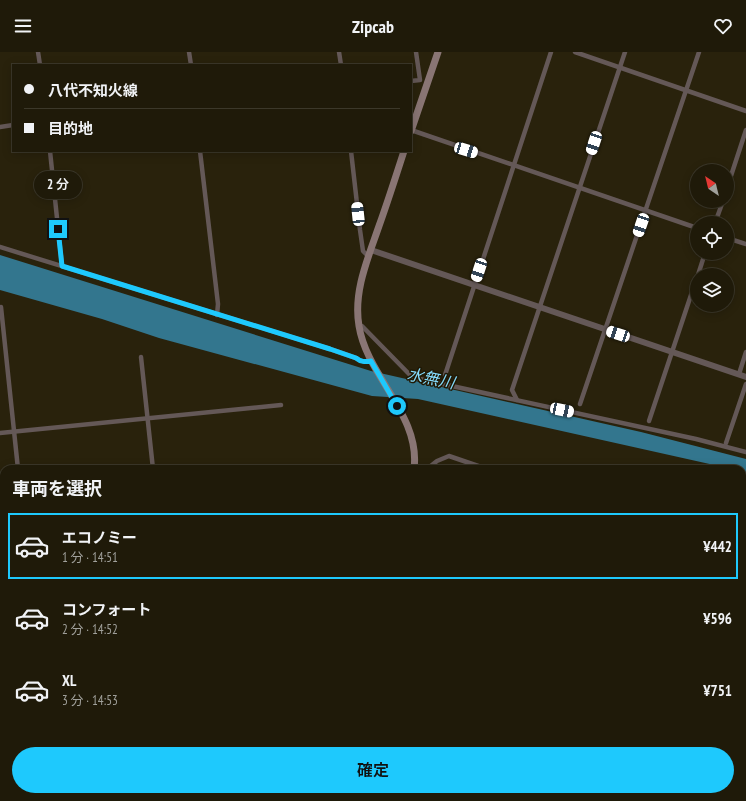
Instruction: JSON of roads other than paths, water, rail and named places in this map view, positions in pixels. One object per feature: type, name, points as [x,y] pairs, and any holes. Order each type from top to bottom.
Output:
[{"type":"main road","points":[[412,128],[438,52]]},
{"type":"main road","points":[[404,152],[361,283],[359,294],[359,326],[365,347],[372,362],[409,430],[415,456],[414,465]]},
{"type":"street","points":[[38,52],[40,64]]},
{"type":"street","points":[[189,52],[190,64]]},
{"type":"street","points":[[340,52],[341,64]]},
{"type":"street","points":[[412,80],[420,80],[416,52]]},
{"type":"street","points":[[445,375],[551,52]]},
{"type":"street","points":[[575,52],[746,111]]},
{"type":"street","points":[[517,400],[512,390],[625,52]]},
{"type":"street","points":[[580,404],[699,52]]},
{"type":"street","points":[[0,127],[12,125]]},
{"type":"street","points":[[734,167],[746,130]]},
{"type":"street","points":[[412,131],[466,150],[514,164],[690,226]]},
{"type":"street","points":[[50,152],[62,266]]},
{"type":"street","points":[[200,152],[218,304],[217,315]]},
{"type":"street","points":[[351,152],[363,251],[474,285],[746,377]]},
{"type":"street","points":[[734,240],[746,244]]},
{"type":"street","points":[[0,246],[217,315],[330,349],[364,362],[372,362]]},
{"type":"street","points":[[649,421],[690,297]]},
{"type":"street","points":[[1,307],[18,465]]},
{"type":"street","points":[[359,326],[362,326],[411,376],[415,378],[746,452]]},
{"type":"street","points":[[738,374],[746,352]]},
{"type":"street","points":[[141,357],[153,465]]},
{"type":"street","points":[[726,443],[746,384]]},
{"type":"street","points":[[0,433],[281,405]]},
{"type":"street","points":[[432,465],[449,456],[475,465]]},
{"type":"water","points":[[0,255],[371,371],[641,432],[746,459],[746,465],[714,465],[418,399],[372,396],[159,338],[102,319],[0,290]]},
{"type":"water label","name":"水無川","points":[[431,378]]}]
